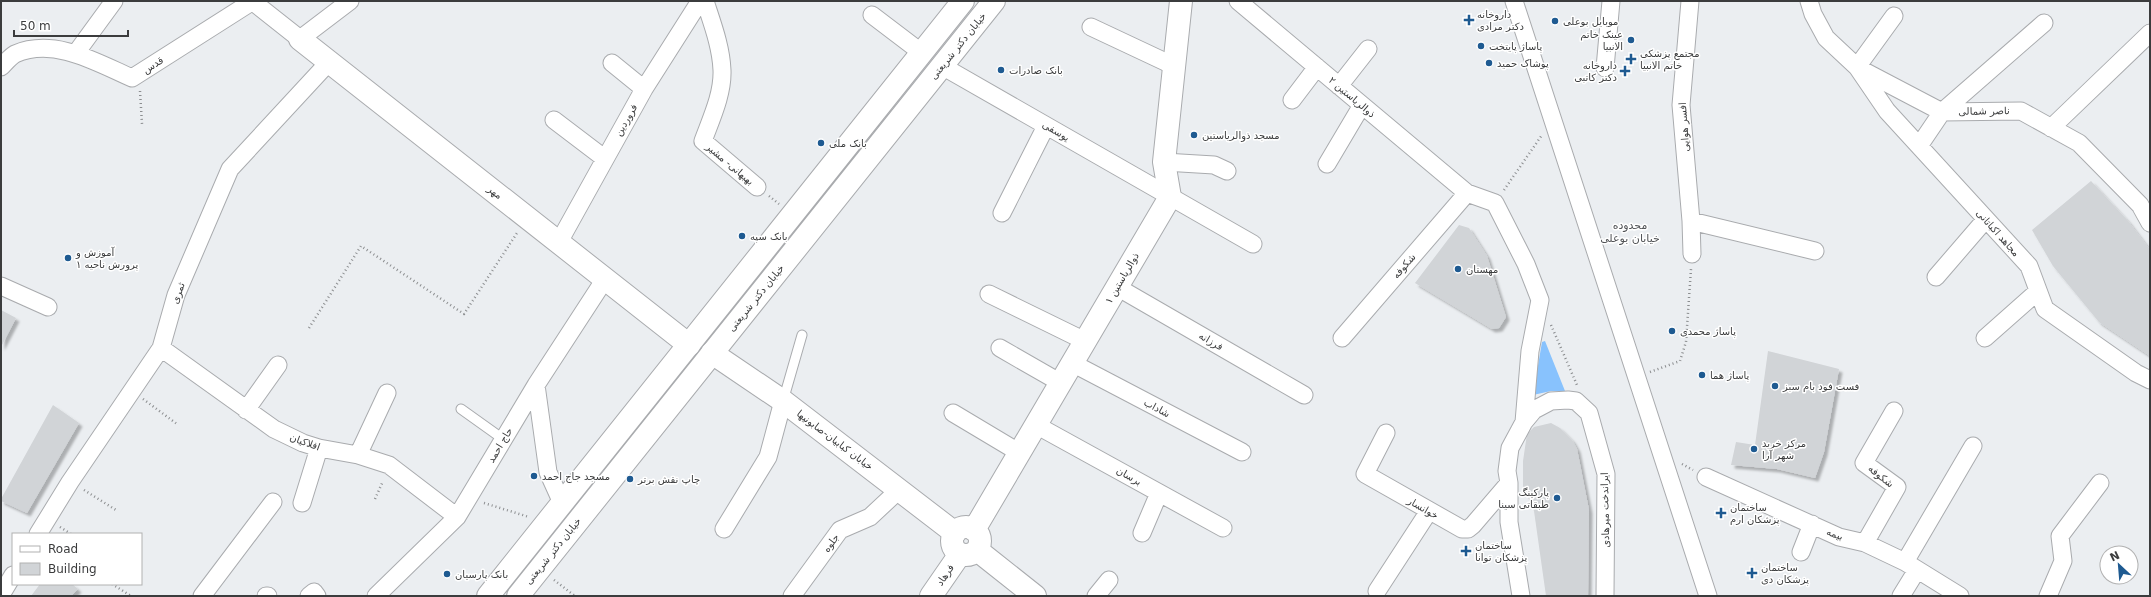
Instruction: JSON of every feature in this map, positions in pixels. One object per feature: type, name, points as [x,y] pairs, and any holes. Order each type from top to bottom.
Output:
[{"type":"street","points":[[76,53],[114,1]]},
{"type":"street","points":[[253,1],[300,39],[350,1]]},
{"type":"street","name":"قدس","points":[[1,67],[14,55],[37,49],[76,53],[132,78],[253,1]]},
{"type":"street","name":"فروردین","points":[[559,242],[604,158],[644,89],[700,1]]},
{"type":"street","name":"بهبهانی- مشیر","points":[[705,1],[718,41],[722,71],[717,103],[703,141],[757,187]]},
{"type":"street","points":[[488,596],[963,1]]},
{"type":"street","name":"خیابان دکتر شریعتی","points":[[518,596],[994,1]]},
{"type":"street","points":[[1170,197],[1164,162],[1180,1]]},
{"type":"street","name":"ذوالریاستین ۲","points":[[1238,1],[1467,193]]},
{"type":"street","points":[[1514,1],[1708,596]]},
{"type":"street","points":[[1605,68],[1611,1]]},
{"type":"street","name":"افسر هوایی","points":[[1690,1],[1681,105],[1692,221],[1692,254]]},
{"type":"street","points":[[1809,1],[1813,14],[1826,38],[1857,68],[1894,16]]},
{"type":"street","points":[[872,16],[922,53]]},
{"type":"street","points":[[1920,146],[1942,112],[2044,23]]},
{"type":"street","points":[[1091,27],[1174,66]]},
{"type":"street","points":[[2051,128],[2150,33]]},
{"type":"street","name":"مهر","points":[[300,39],[689,345]]},
{"type":"street","points":[[1339,86],[1368,49]]},
{"type":"street","name":"ثمری","points":[[39,533],[70,482],[161,348],[176,295],[230,169],[330,62]]},
{"type":"street","points":[[612,63],[644,89]]},
{"type":"street","name":"یوسفی","points":[[942,66],[1253,244]]},
{"type":"street","points":[[1292,100],[1316,67]]},
{"type":"street","name":"ناصر شمالی","points":[[1857,68],[1942,112],[2021,111],[2079,143],[2140,205],[2150,223]]},
{"type":"street","name":"مجاهد اکباتانی","points":[[1857,68],[1887,112],[1920,146],[2028,266],[2045,310],[2136,373],[2150,380]]},
{"type":"street","points":[[1327,164],[1362,105]]},
{"type":"street","points":[[554,120],[604,158]]},
{"type":"street","points":[[1002,213],[1046,126]]},
{"type":"street","points":[[1164,162],[1214,165],[1227,171]]},
{"type":"street","points":[[1467,193],[1495,203],[1526,264],[1540,300],[1530,351],[1524,422]]},
{"type":"street","name":"شکوفه","points":[[1342,338],[1467,193]]},
{"type":"street","name":"ذوالریاستین ۱","points":[[966,542],[1170,197]]},
{"type":"street","points":[[1936,278],[1986,219]]},
{"type":"street","points":[[1692,221],[1815,251]]},
{"type":"street","name":"حاج احمد","points":[[376,596],[457,517],[536,384],[605,279]]},
{"type":"street","points":[[1,286],[48,307]]},
{"type":"street","name":"فرزانه","points":[[1118,287],[1304,396]]},
{"type":"street","points":[[1985,338],[2038,291]]},
{"type":"street","points":[[989,294],[1085,341]]},
{"type":"street","name":"افلاکیان","points":[[161,348],[246,410],[290,438],[319,448],[358,455],[389,465],[457,517]]},
{"type":"street","points":[[1000,348],[1061,383]]},
{"type":"street","name":"خیابان کبابیان-صابونیها","points":[[712,353],[783,401],[900,489],[1036,596]]},
{"type":"street","name":"شاداب","points":[[1072,363],[1242,452]]},
{"type":"street","points":[[246,410],[278,365]]},
{"type":"street","points":[[536,384],[548,472],[562,503]]},
{"type":"street","points":[[358,455],[386,393]]},
{"type":"street","points":[[724,529],[768,457],[783,401]]},
{"type":"street","name":"ایراندخت میرهادی","points":[[1509,483],[1507,471],[1510,448],[1524,422],[1534,410],[1551,401],[1576,401],[1589,413],[1606,474],[1606,596]]},
{"type":"street","name":"شکوفه","points":[[1865,543],[1897,487],[1864,463],[1894,411]]},
{"type":"street","points":[[953,413],[1020,453]]},
{"type":"street","name":"برسان","points":[[1036,425],[1223,528]]},
{"type":"street","name":"خوانسار","points":[[1386,433],[1365,474],[1462,529],[1468,529],[1509,483]]},
{"type":"street","points":[[1901,596],[1911,566],[1973,446]]},
{"type":"street","points":[[302,503],[319,448]]},
{"type":"street","name":"بیمه","points":[[1706,477],[1839,537],[1865,543],[1911,566],[1958,595]]},
{"type":"street","points":[[1509,483],[1509,522],[1521,596]]},
{"type":"street","points":[[2048,596],[2063,561],[2060,536],[2100,483]]},
{"type":"street","name":"جلوه","points":[[792,596],[840,530],[870,517],[900,489]]},
{"type":"street","points":[[1142,533],[1159,493]]},
{"type":"street","points":[[202,596],[273,502]]},
{"type":"street","points":[[1377,591],[1429,511]]},
{"type":"street","points":[[1801,552],[1812,524]]},
{"type":"street","name":"فرهاد","points":[[931,596],[966,542]]},
{"type":"street","points":[[1,595],[12,577]]},
{"type":"street","points":[[1096,596],[1109,580]]},
{"type":"street","points":[[309,596],[314,592],[317,596]]},
{"type":"lane","points":[[783,401],[802,335]]},
{"type":"lane","points":[[461,409],[503,439]]},
{"type":"path","points":[[138,74],[142,124]]},
{"type":"path","points":[[1495,203],[1553,120]]},
{"type":"path","points":[[757,187],[793,215]]},
{"type":"path","points":[[309,328],[361,246],[464,314],[527,217]]},
{"type":"path","points":[[1637,377],[1680,361],[1686,342],[1692,254]]},
{"type":"path","points":[[1540,300],[1578,387]]},
{"type":"path","points":[[131,391],[177,424]]},
{"type":"path","points":[[1662,454],[1706,477]]},
{"type":"path","points":[[375,499],[389,465]]},
{"type":"path","points":[[70,482],[116,510]]},
{"type":"path","points":[[468,498],[546,523]]},
{"type":"path","points":[[540,568],[575,596]]},
{"type":"path","points":[[114,585],[131,596]]},
{"type":"shaded area","points":[[1545,341],[1565,391],[1551,391],[1533,395],[1542,342]]},
{"type":"building","points":[[2091,181],[2128,221],[2150,250],[2150,356],[2099,322],[2053,266],[2032,230]]},
{"type":"building","name":"مهستان","points":[[1459,225],[1469,228],[1487,256],[1506,317],[1499,328],[1492,329],[1415,283]]},
{"type":"building","points":[[1,310],[16,318],[1,347]]},
{"type":"building","points":[[1768,351],[1839,369],[1824,452],[1815,478],[1777,469],[1731,465],[1736,442],[1755,445]]},
{"type":"building","points":[[53,405],[79,423],[27,513],[1,501],[1,499]]},
{"type":"building","name":"پارکینگ طبقاتی سینا","points":[[1551,423],[1560,428],[1572,440],[1577,449],[1589,510],[1588,596],[1546,596],[1534,511],[1523,486],[1523,461],[1527,434],[1534,427]]},
{"type":"building","points":[[39,585],[73,585],[78,589],[71,596],[31,596]]},
{"type":"place","name":"داروخانه دکتر مرادی","points":[[1469,20]]},
{"type":"place","name":"موبایل بوعلی","points":[[1555,21]]},
{"type":"place","name":"عینک خاتم الانبیا","points":[[1631,40]]},
{"type":"place","name":"پاساژ پایتخت","points":[[1481,46]]},
{"type":"place","name":"مجتمع پزشکی خاتم الانبیا","points":[[1631,59]]},
{"type":"place","name":"پوشاک حمید","points":[[1489,63]]},
{"type":"place","name":"بانک صادرات","points":[[1001,70]]},
{"type":"place","name":"داروخانه دکتر کاتبی","points":[[1625,71]]},
{"type":"place","name":"مسجد ذوالریاستین","points":[[1194,135]]},
{"type":"place","name":"بانک ملی","points":[[821,143]]},
{"type":"place","name":"بانک سپه","points":[[742,236]]},
{"type":"place","name":"آموزش و پرورش ناحیه ۱","points":[[68,258]]},
{"type":"place","name":"مهستان","points":[[1458,269]]},
{"type":"place","name":"پاساژ محمدی","points":[[1672,331]]},
{"type":"place","name":"پاساژ هما","points":[[1702,375]]},
{"type":"place","name":"فست فود بام سبز","points":[[1775,386]]},
{"type":"place","name":"مرکز خرید شهر آرا","points":[[1754,449]]},
{"type":"place","name":"مسجد جاج احمد","points":[[534,476]]},
{"type":"place","name":"چاپ نقش برتر","points":[[630,479]]},
{"type":"place","name":"پارکینگ طبقاتی سینا","points":[[1557,498]]},
{"type":"place","name":"ساختمان پزشکان ارم","points":[[1721,513]]},
{"type":"place","name":"ساختمان پزشکان توانا","points":[[1466,551]]},
{"type":"place","name":"ساختمان پزشکان دی","points":[[1752,573]]},
{"type":"place","name":"بانک پارسیان","points":[[447,574]]},
{"type":"district","name":"محدوده خیابان بوعلی","points":[[1630,231]]}]
